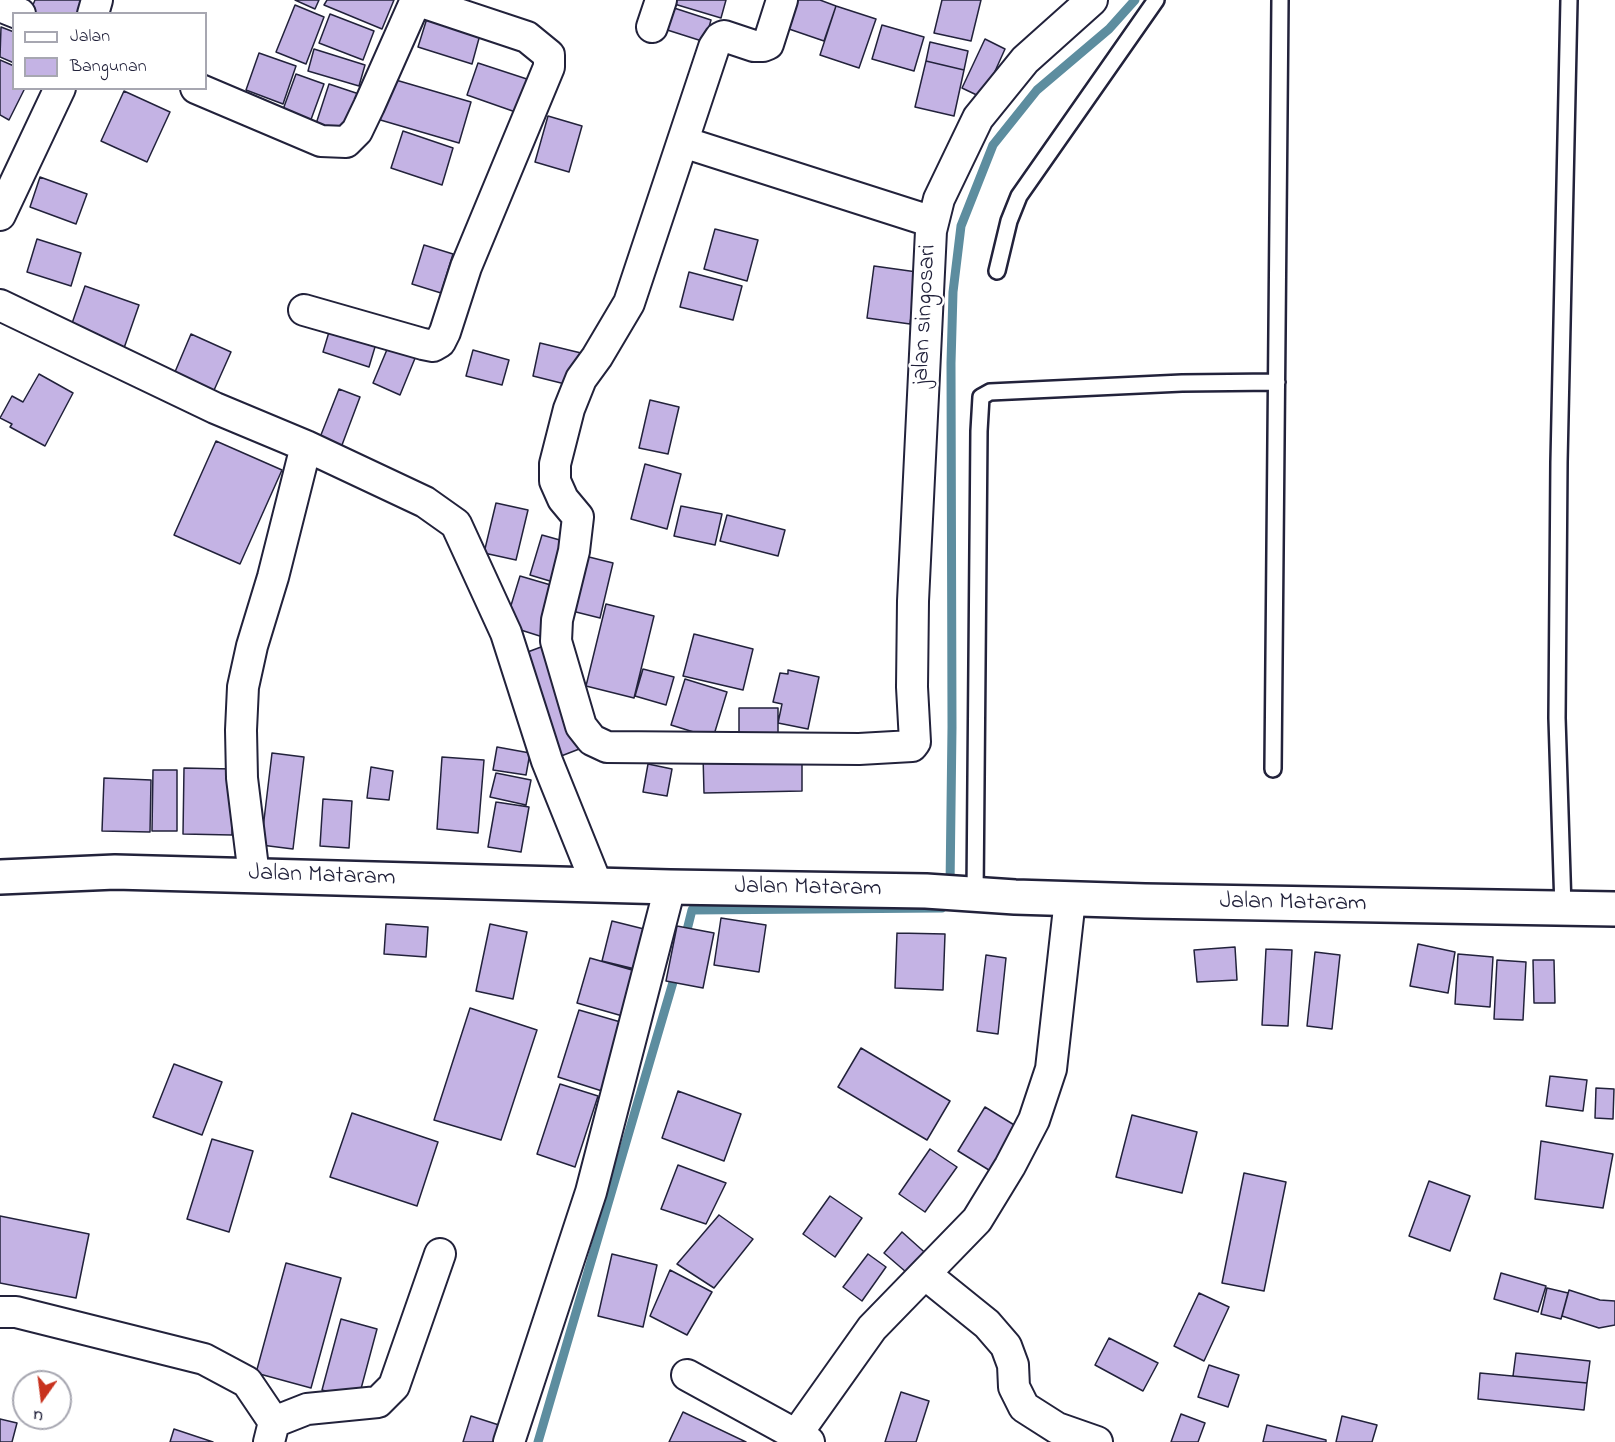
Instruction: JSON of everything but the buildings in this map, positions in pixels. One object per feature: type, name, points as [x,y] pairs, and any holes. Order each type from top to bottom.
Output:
[{"type":"street","points":[[201,90],[321,141],[346,142],[357,131],[416,0],[526,37],[549,55],[549,67],[466,267],[446,332],[440,342],[433,346],[423,344],[304,310]]},
{"type":"street","points":[[782,0],[768,44],[754,46],[724,36],[720,38],[714,47],[683,142],[933,222]]},
{"type":"street","name":"jalan singosari","points":[[683,142],[629,303],[581,379],[569,409],[555,464],[555,481],[563,499],[578,517],[574,551],[557,620],[556,641],[581,726],[592,740],[607,747],[859,749],[912,746],[916,735],[912,687],[913,601],[924,347],[933,222],[939,200],[978,118],[1025,60],[1092,0]]},
{"type":"street","points":[[0,6],[15,12]]},
{"type":"street","points":[[0,215],[59,90]]},
{"type":"street","points":[[0,305],[215,408],[306,446],[425,502],[456,524],[506,633],[547,761],[597,885]]},
{"type":"street","points":[[254,876],[242,778],[243,687],[306,446]]},
{"type":"street","name":"Jalan Mataram","points":[[0,876],[115,872],[957,893],[1070,899],[1615,909]]},
{"type":"street","points":[[509,1442],[591,1192],[670,887]]},
{"type":"street","points":[[687,1375],[803,1438],[872,1328],[977,1220],[1010,1166],[1034,1120],[1051,1069],[1070,899]]},
{"type":"street","points":[[0,1312],[16,1312],[204,1359],[247,1382],[271,1432],[307,1409],[378,1402],[394,1386],[440,1254]]},
{"type":"street","points":[[925,1274],[987,1324],[1006,1346],[1013,1365],[1014,1387],[1024,1407],[1057,1428],[1097,1442]]},
{"type":"lane","points":[[997,272],[1009,221],[1019,196],[1156,0]]},
{"type":"lane","points":[[1273,769],[1280,0]]},
{"type":"lane","points":[[1563,908],[1557,695],[1569,0]]},
{"type":"lane","points":[[957,893],[981,397],[990,392],[1182,383],[1277,382]]},
{"type":"waterway","points":[[950,887],[951,363],[953,292],[961,226],[993,145],[1037,90],[1109,29],[1135,0]]},
{"type":"waterway","points":[[685,938],[692,910],[942,908],[947,903]]},
{"type":"waterway","points":[[538,1442],[676,972]]}]
